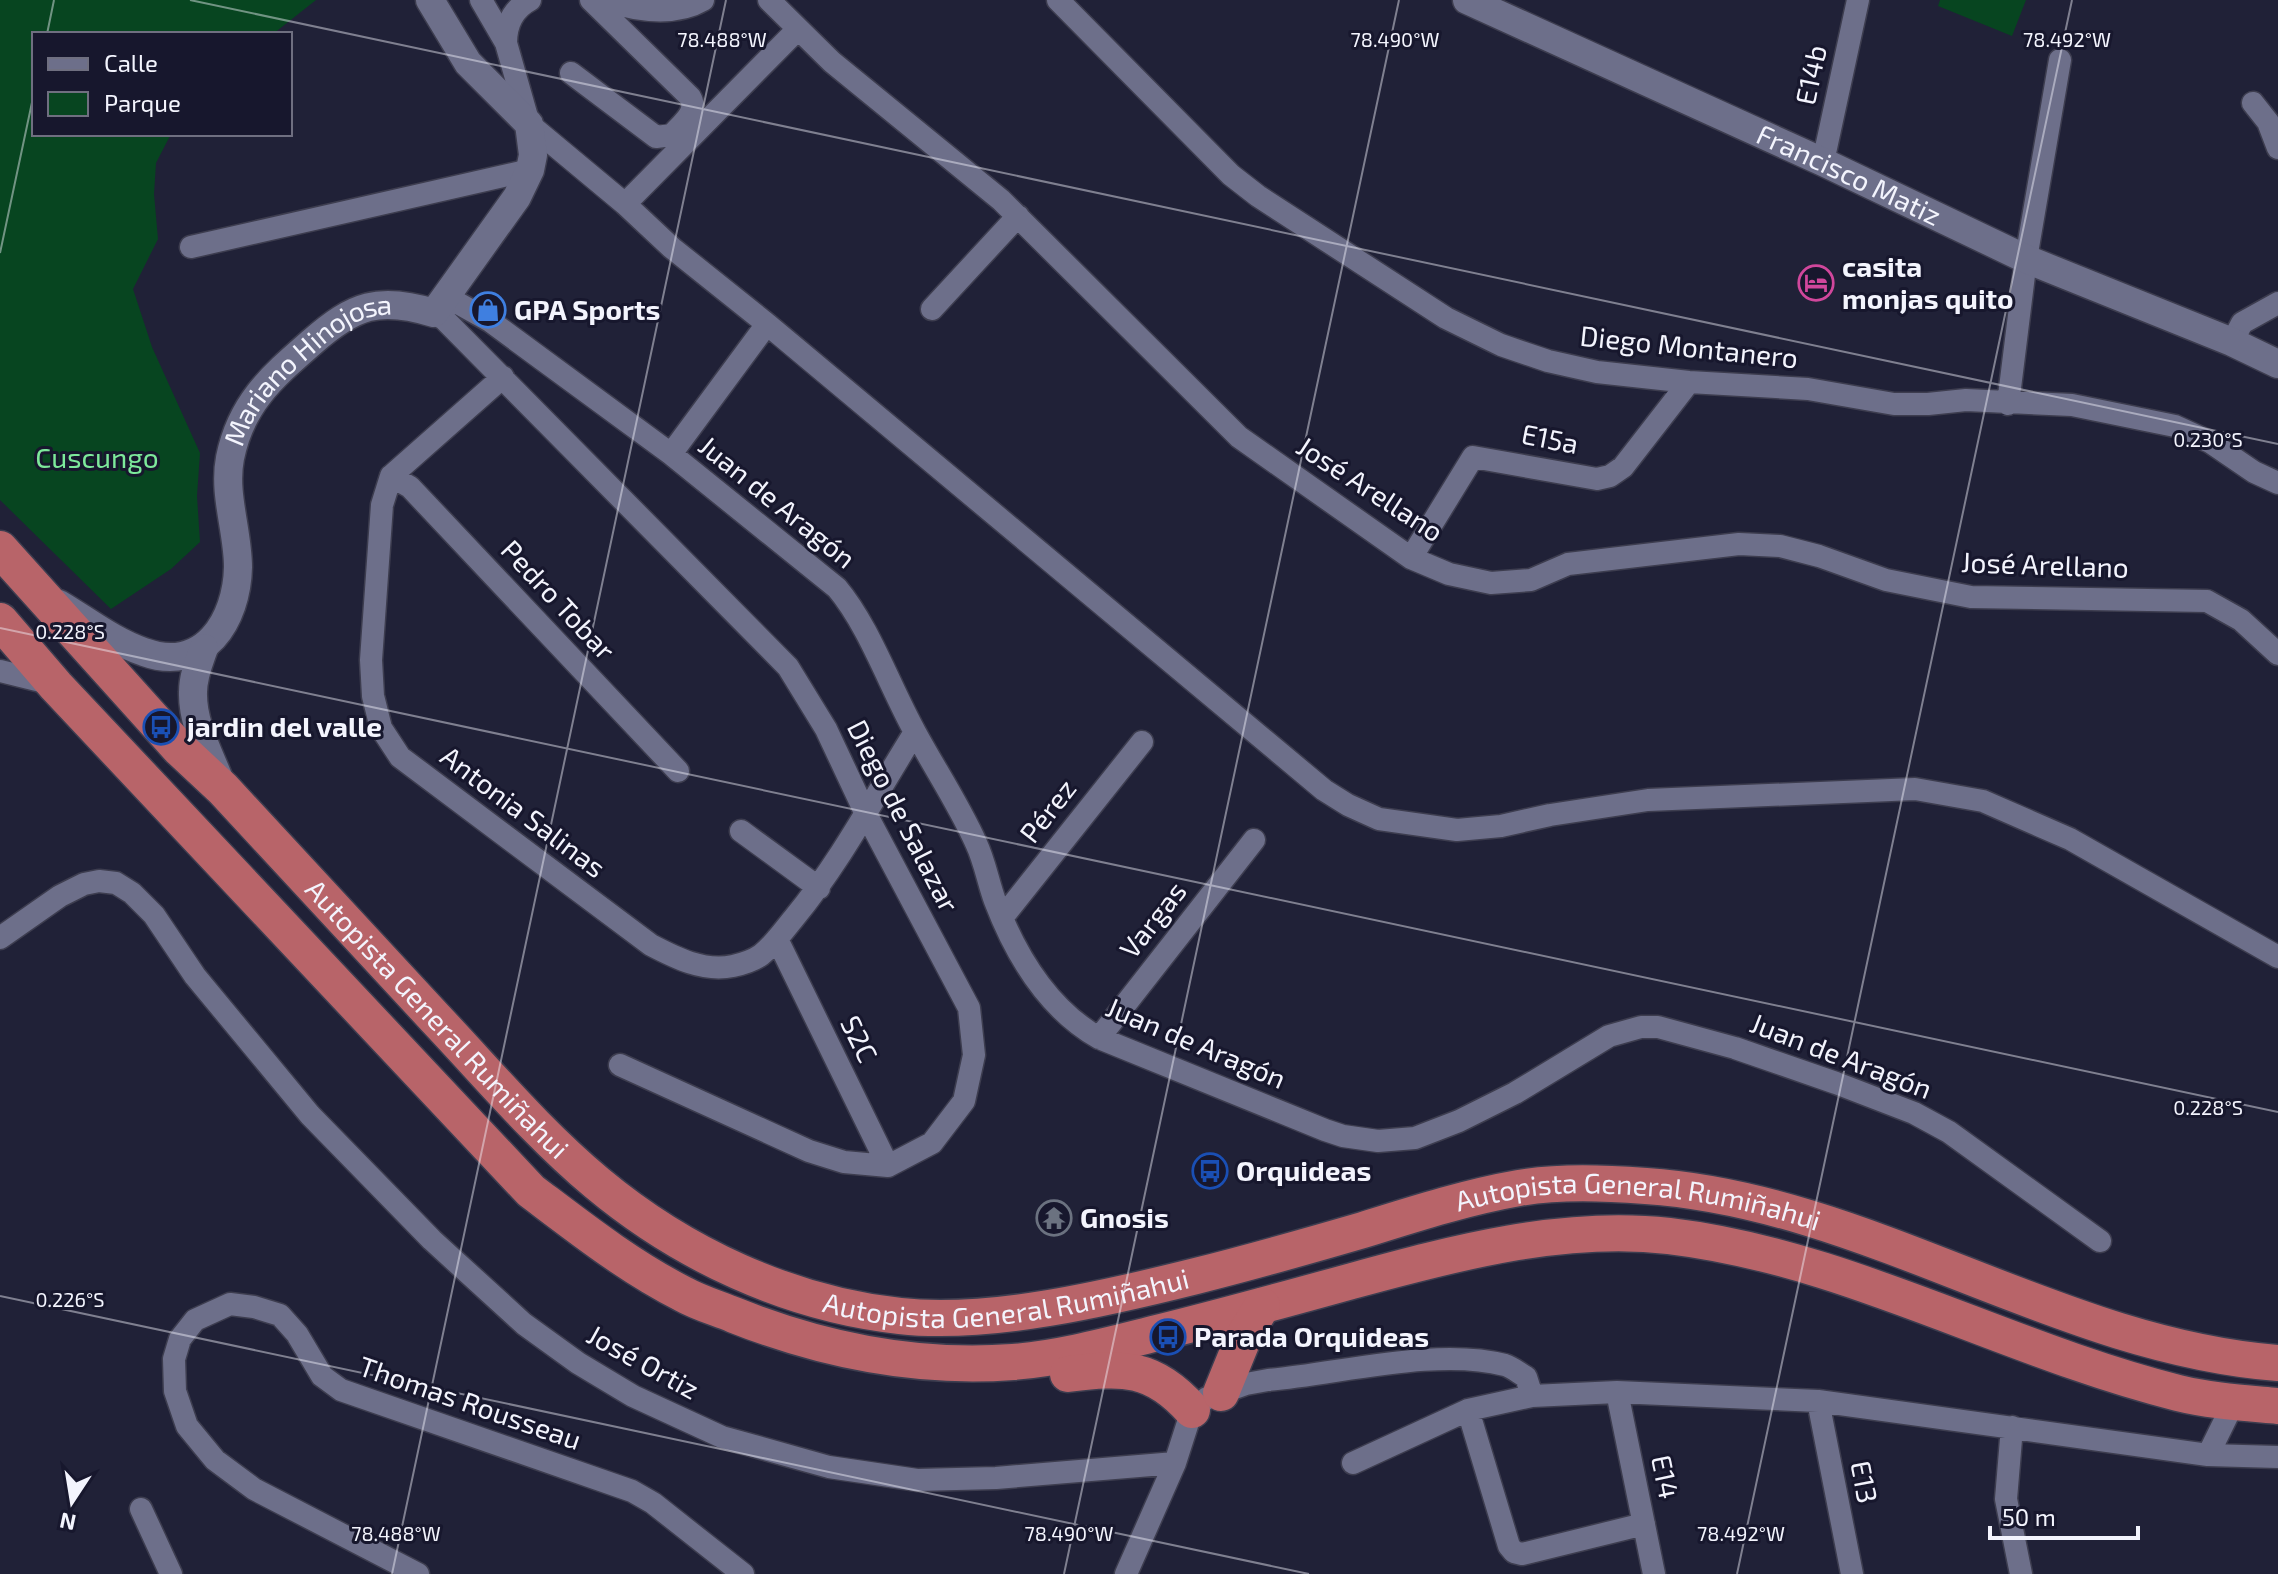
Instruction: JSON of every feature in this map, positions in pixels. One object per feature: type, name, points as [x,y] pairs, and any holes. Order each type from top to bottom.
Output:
[{"type":"highway","name":"Autopista General Rumiñahui","points":[[0,549],[179,748],[223,789],[546,1138],[631,1211],[683,1244],[736,1271],[800,1295],[900,1316],[980,1317],[1150,1288],[1422,1212],[1520,1188],[1580,1184],[1648,1186],[1696,1191],[1775,1208],[1909,1252],[2110,1329],[2193,1351],[2278,1363]]},
{"type":"highway","name":"Autopista General Rumiñahui","points":[[0,621],[56,686],[531,1191],[606,1249],[684,1295],[774,1331],[839,1349],[883,1356],[959,1363],[1013,1362],[1083,1352],[1431,1259],[1592,1233],[1666,1236],[1734,1246],[1811,1267],[2100,1369],[2180,1393],[2278,1406]]},
{"type":"highway","points":[[883,1356],[926,1372],[961,1380],[1002,1382],[1109,1369],[1129,1370],[1207,1401],[1262,1306]]},
{"type":"street","points":[[430,0],[468,63],[529,124],[625,204],[672,248],[1324,790],[1348,805],[1379,819],[1457,830],[1501,826],[1648,800],[1915,789],[1942,792],[1983,801],[2070,839],[2278,957]]},
{"type":"street","name":"Mariano Hinojosa","points":[[223,789],[194,709],[194,677],[204,648],[225,625],[236,592],[238,565],[228,476],[235,440],[252,401],[267,381],[338,319],[384,304],[416,307],[440,305],[517,197],[530,170],[533,155],[529,124],[506,43],[481,0]]},
{"type":"street","points":[[506,43],[506,30],[513,14],[530,0]]},
{"type":"street","points":[[571,73],[656,137],[672,135],[693,111],[694,103],[690,97],[591,0]]},
{"type":"street","points":[[603,0],[632,9],[669,10],[692,6],[703,0]]},
{"type":"street","name":"José Arellano","points":[[769,0],[832,62],[1018,216],[1239,437],[1411,558],[1449,574],[1491,583],[1531,580],[1568,564],[1739,544],[1780,546],[1886,580],[1971,597],[2207,601],[2241,620],[2278,654]]},
{"type":"street","name":"Diego Montanero","points":[[1058,0],[1231,175],[1258,196],[1446,318],[1501,345],[1548,361],[1597,372],[1689,382],[1808,389],[1894,404],[1966,400],[2072,405],[2175,426],[2210,442],[2254,472],[2278,483]]},
{"type":"street","name":"Francisco Matiz","points":[[1467,0],[1501,7],[2026,259],[2232,342],[2278,364]]},
{"type":"street","name":"E14b","points":[[1823,162],[1858,0]]},
{"type":"street","points":[[625,204],[798,29]]},
{"type":"street","points":[[2008,404],[2026,259],[2060,60]]},
{"type":"street","points":[[2253,103],[2268,122],[2278,148]]},
{"type":"street","points":[[191,247],[530,170]]},
{"type":"street","points":[[932,309],[1018,216]]},
{"type":"street","points":[[2232,342],[2242,323],[2278,303]]},
{"type":"street","name":"Diego de Salazar","points":[[440,305],[444,319],[788,667],[826,729],[865,812],[969,1008],[974,1055],[964,1101],[932,1143],[888,1166]]},
{"type":"street","name":"Juan de Aragón","points":[[440,305],[490,321],[671,454],[837,588],[847,600],[975,841],[1002,918],[1048,997],[1073,1021],[1099,1038],[1325,1130],[1361,1140],[1378,1141],[1406,1140],[1431,1133],[1515,1093],[1609,1036],[1641,1027],[1658,1027],[1735,1048],[1914,1113],[1949,1132],[2100,1241]]},
{"type":"street","points":[[671,454],[767,324]]},
{"type":"street","points":[[391,476],[503,377]]},
{"type":"street","name":"E15a","points":[[1411,558],[1473,457],[1597,479],[1610,476],[1623,467],[1689,382]]},
{"type":"street","name":"Pedro Tobar","points":[[391,476],[410,487],[678,771]]},
{"type":"street","name":"Antonia Salinas","points":[[391,476],[382,505],[371,660],[373,696],[381,728],[400,757],[651,945],[676,958],[698,966],[733,966],[761,955],[819,888],[915,732]]},
{"type":"street","points":[[41,593],[143,652],[175,657],[204,648]]},
{"type":"street","points":[[0,671],[56,686]]},
{"type":"street","name":"Pérez","points":[[1002,918],[1142,742]]},
{"type":"street","points":[[741,831],[819,888]]},
{"type":"street","name":"Vargas","points":[[1099,1038],[1254,840]]},
{"type":"street","name":"José Ortiz","points":[[0,938],[60,896],[84,884],[99,881],[116,883],[132,893],[154,915],[195,976],[310,1115],[432,1240],[524,1324],[578,1363],[633,1396],[722,1437],[829,1467],[917,1480],[996,1478],[1175,1463]]},
{"type":"street","name":"S2C","points":[[777,939],[888,1166]]},
{"type":"street","points":[[620,1065],[809,1151],[844,1162],[888,1166]]},
{"type":"street","name":"Thomas Rousseau","points":[[418,1574],[254,1489],[215,1460],[187,1426],[175,1391],[174,1359],[180,1339],[195,1320],[230,1304],[280,1315],[297,1334],[330,1384],[632,1491],[653,1503],[743,1574]]},
{"type":"street","points":[[1126,1574],[1175,1463],[1207,1401],[1268,1380],[1457,1359],[1508,1365],[1526,1377],[1532,1396]]},
{"type":"street","points":[[1353,1463],[1468,1410],[1532,1396],[1617,1392],[1818,1401],[2208,1455],[2278,1457]]},
{"type":"street","name":"E14","points":[[1617,1392],[1654,1574]]},
{"type":"street","name":"E13","points":[[1818,1401],[1852,1574]]},
{"type":"street","points":[[2208,1455],[2234,1402]]},
{"type":"street","points":[[1468,1410],[1509,1546],[1514,1552],[1522,1554],[1644,1524]]},
{"type":"street","points":[[2012,1427],[2006,1499],[2021,1574]]},
{"type":"street","points":[[141,1509],[171,1574]]},
{"type":"green space","name":"Cuscungo","points":[[0,0],[316,0],[276,32],[32,32],[32,136],[170,136],[156,163],[154,194],[158,239],[133,289],[152,347],[200,453],[197,496],[200,542],[171,569],[111,609],[0,500]]},
{"type":"green space","points":[[1940,0],[2026,0],[2012,36],[1938,6]]},
{"type":"place","name":"casita monjas quito","points":[[1816,283]]},
{"type":"place","name":"GPA Sports","points":[[488,310]]},
{"type":"place","name":"jardin del valle","points":[[161,727]]},
{"type":"place","name":"Orquideas","points":[[1210,1171]]},
{"type":"place","name":"Gnosis","points":[[1054,1218]]},
{"type":"place","name":"Parada Orquideas","points":[[1168,1337]]}]
